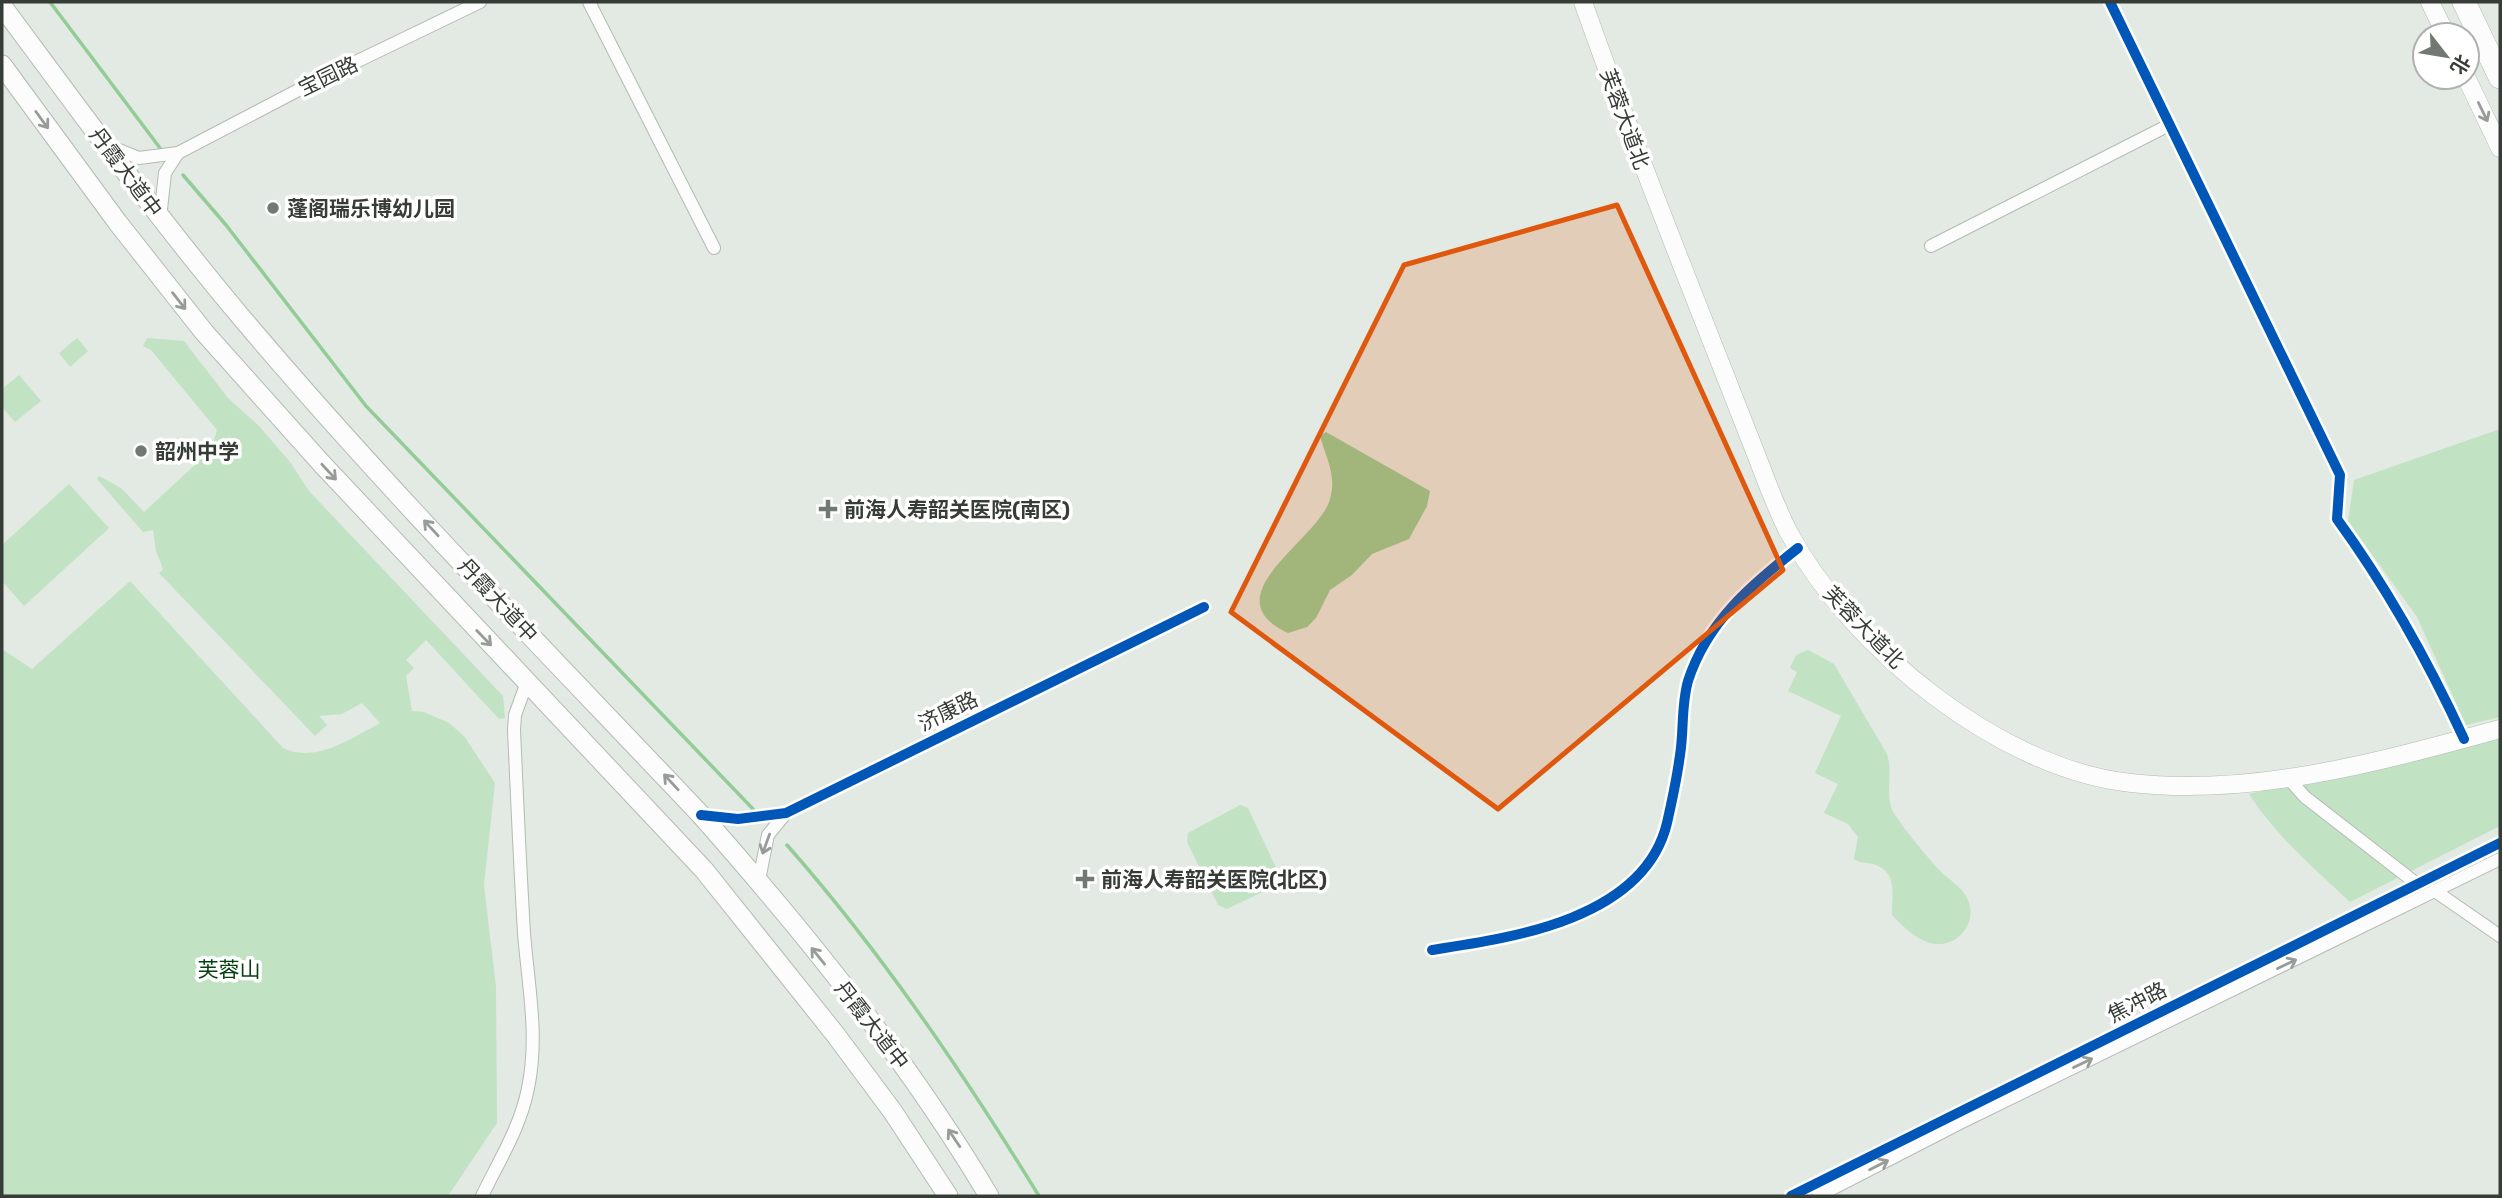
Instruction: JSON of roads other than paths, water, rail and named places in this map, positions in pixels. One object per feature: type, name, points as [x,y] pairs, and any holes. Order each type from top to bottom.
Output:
[{"type":"highway","points":[[2464,2],[2500,77]]},
{"type":"main road","name":"芙蓉大道北","points":[[1583,2],[1643,169],[1779,512],[1798,548],[1839,606],[1883,652],[1957,712],[2009,743],[2075,770],[2129,783],[2220,786],[2288,778],[2500,729]]},
{"type":"main road","points":[[2430,2],[2439,21]]},
{"type":"main road","name":"丹霞大道中","points":[[2,6],[160,218],[335,425],[759,880],[922,1090],[989,1196]]},
{"type":"main road","name":"丹霞大道中","points":[[2,65],[118,223],[204,332],[322,464],[704,870],[745,919],[893,1112],[948,1196]]},
{"type":"main road","points":[[2473,91],[2500,148]]},
{"type":"street","name":"宝园路","points":[[105,144],[139,158],[178,153],[308,85],[480,2]]},
{"type":"street","points":[[589,2],[714,248]]},
{"type":"street","points":[[2110,2],[2340,475],[2337,519],[2380,578],[2411,630],[2464,739]]},
{"type":"street","points":[[1931,246],[2169,125]]},
{"type":"street","points":[[160,218],[165,173],[178,153]]},
{"type":"street","points":[[1432,950],[1531,933],[1588,910],[1641,872],[1658,848],[1666,825],[1680,756],[1683,707],[1688,681],[1701,651],[1724,614],[1742,594],[1798,548]]},
{"type":"street","name":"济康路","points":[[701,815],[737,820],[786,813],[1204,607]]},
{"type":"street","points":[[482,1196],[519,1120],[528,1088],[532,1059],[533,1022],[524,934],[514,730],[515,715],[527,682]]},
{"type":"street","points":[[2288,778],[2305,797],[2417,884]]},
{"type":"street","name":"济康路","points":[[759,880],[768,835],[786,813]]},
{"type":"street","name":"焦冲路","points":[[1791,1196],[2500,843]]},
{"type":"street","name":"焦冲路","points":[[1818,1196],[1960,1123],[2500,859]]},
{"type":"street","points":[[2435,891],[2500,936]]},
{"type":"waterway","points":[[50,2],[160,148]]},
{"type":"waterway","points":[[183,175],[226,225],[366,406],[753,809]]},
{"type":"waterway","points":[[787,845],[889,971],[981,1105],[1039,1196]]},
{"type":"place","name":"蓬阁瑞乐博幼儿园","points":[[273,208]]},
{"type":"place","name":"韶州中学","points":[[141,451]]},
{"type":"place","name":"前海人寿韶关医院(南区)","points":[[828,509]]},
{"type":"place","name":"前海人寿韶关医院(北区)","points":[[1085,879]]},
{"type":"park label","name":"芙蓉山","points":[[229,969]]}]
